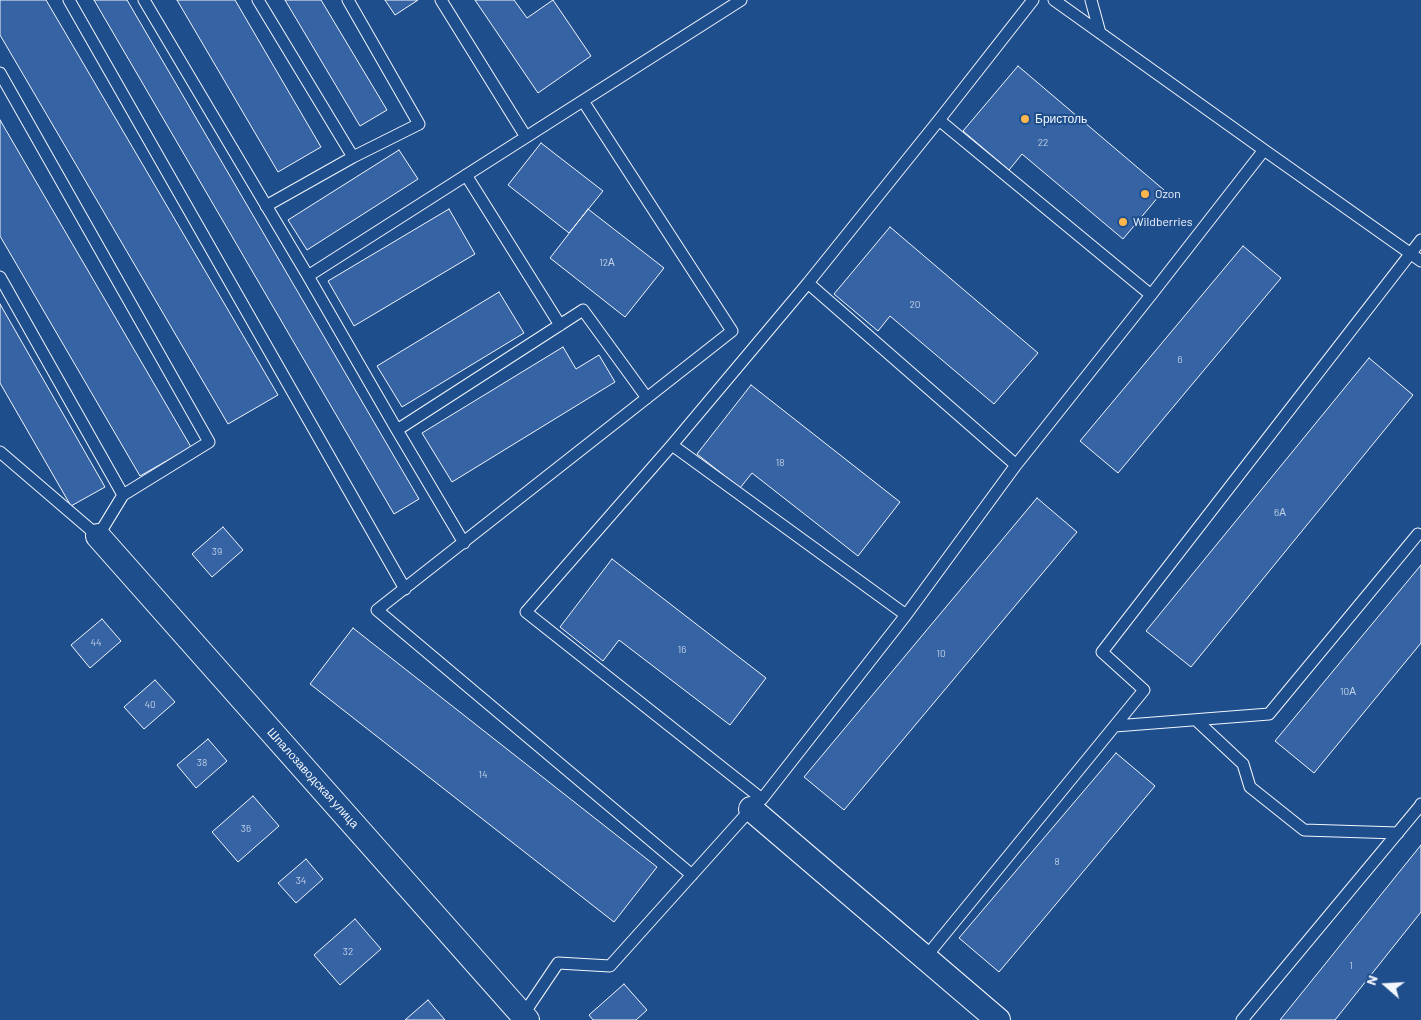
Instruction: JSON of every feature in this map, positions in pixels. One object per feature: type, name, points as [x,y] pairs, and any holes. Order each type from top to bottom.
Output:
[{"type":"street","name":"Шпалозаводская улица","points":[[98,536],[523,1018]]},
{"type":"street","points":[[757,804],[926,958],[998,1020]]},
{"type":"lane","points":[[69,0],[405,589]]},
{"type":"lane","points":[[144,0],[464,542]]},
{"type":"lane","points":[[258,0],[353,157]]},
{"type":"lane","points":[[266,206],[353,157],[419,124],[348,0]]},
{"type":"lane","points":[[441,0],[526,137]]},
{"type":"lane","points":[[308,276],[741,0]]},
{"type":"lane","points":[[757,804],[526,612],[672,445],[808,283],[940,120],[1033,0]]},
{"type":"lane","points":[[1054,0],[1421,261]]},
{"type":"lane","points":[[1091,0],[1100,33]]},
{"type":"lane","points":[[0,73],[209,442],[123,495],[98,536],[0,452]]},
{"type":"lane","points":[[583,101],[732,331],[378,610],[692,875]]},
{"type":"lane","points":[[940,120],[1151,295]]},
{"type":"lane","points":[[523,1018],[558,963],[610,966],[757,804],[906,615],[1016,465],[1264,150]]},
{"type":"lane","points":[[466,175],[560,325]]},
{"type":"lane","points":[[926,958],[1144,690],[1102,652],[1409,253],[1421,240]]},
{"type":"lane","points":[[0,277],[123,495]]},
{"type":"lane","points":[[808,283],[1016,465]]},
{"type":"lane","points":[[397,430],[583,310],[647,398]]},
{"type":"lane","points":[[672,445],[906,615]]},
{"type":"lane","points":[[1115,726],[1269,714],[1418,534]]},
{"type":"lane","points":[[1196,720],[1243,764],[1250,787],[1304,830],[1398,833]]},
{"type":"lane","points":[[1242,1020],[1421,804]]},
{"type":"building","points":[[0,0],[46,0],[278,395],[228,424],[0,35]]},
{"type":"building","points":[[94,0],[127,0],[419,499],[394,514]]},
{"type":"building","points":[[177,0],[235,0],[321,147],[278,172]]},
{"type":"building","points":[[285,0],[321,0],[387,110],[360,126]]},
{"type":"building","points":[[385,0],[418,0],[395,15]]},
{"type":"building","points":[[475,0],[514,0],[527,18],[553,0],[591,56],[538,93]]},
{"type":"building","points":[[1018,66],[1164,190],[1123,239],[1022,154],[1009,170],[963,131]]},
{"type":"building","points":[[0,120],[191,447],[140,476],[0,236]]},
{"type":"building","points":[[541,143],[603,191],[569,233],[508,185]]},
{"type":"building","points":[[399,150],[418,179],[307,250],[288,220]]},
{"type":"building","points":[[449,209],[475,254],[354,326],[328,281]]},
{"type":"building","points":[[588,209],[664,268],[625,317],[550,258]]},
{"type":"building","points":[[890,227],[1038,353],[994,404],[890,316],[878,331],[834,294]]},
{"type":"building","points":[[1243,246],[1281,278],[1118,473],[1080,441]]},
{"type":"building","points":[[499,292],[524,333],[402,407],[377,366]]},
{"type":"building","points":[[0,304],[105,487],[71,506],[0,383]]},
{"type":"building","points":[[563,347],[576,369],[599,355],[615,382],[452,482],[422,433]]},
{"type":"building","points":[[1369,358],[1413,395],[1191,667],[1146,631]]},
{"type":"building","points":[[751,385],[900,502],[858,556],[752,473],[740,488],[697,454]]},
{"type":"building","points":[[1037,498],[1077,532],[844,810],[804,777]]},
{"type":"building","points":[[223,527],[243,550],[212,577],[192,554]]},
{"type":"building","points":[[612,559],[766,678],[730,725],[619,640],[603,661],[560,627]]},
{"type":"building","points":[[1421,565],[1421,643],[1314,773],[1275,741]]},
{"type":"building","points":[[102,619],[121,641],[90,668],[71,645]]},
{"type":"building","points":[[353,628],[657,867],[614,922],[310,684]]},
{"type":"building","points":[[155,680],[175,702],[144,729],[124,707]]},
{"type":"building","points":[[208,739],[227,761],[196,788],[177,765]]},
{"type":"building","points":[[1116,753],[1155,786],[999,972],[959,938]]},
{"type":"building","points":[[253,796],[279,826],[238,862],[212,832]]},
{"type":"building","points":[[1421,845],[1421,912],[1335,1020],[1280,1020]]},
{"type":"building","points":[[306,859],[323,879],[296,903],[278,883]]},
{"type":"building","points":[[355,919],[381,949],[340,985],[314,955]]},
{"type":"building","points":[[624,984],[647,1010],[636,1020],[593,1020],[589,1015]]},
{"type":"building","points":[[428,1000],[445,1020],[405,1020]]},
{"type":"place","name":"Бристоль","points":[[1025,119]]},
{"type":"place","name":"Ozon","points":[[1145,194]]},
{"type":"place","name":"Wildberries","points":[[1123,222]]}]
